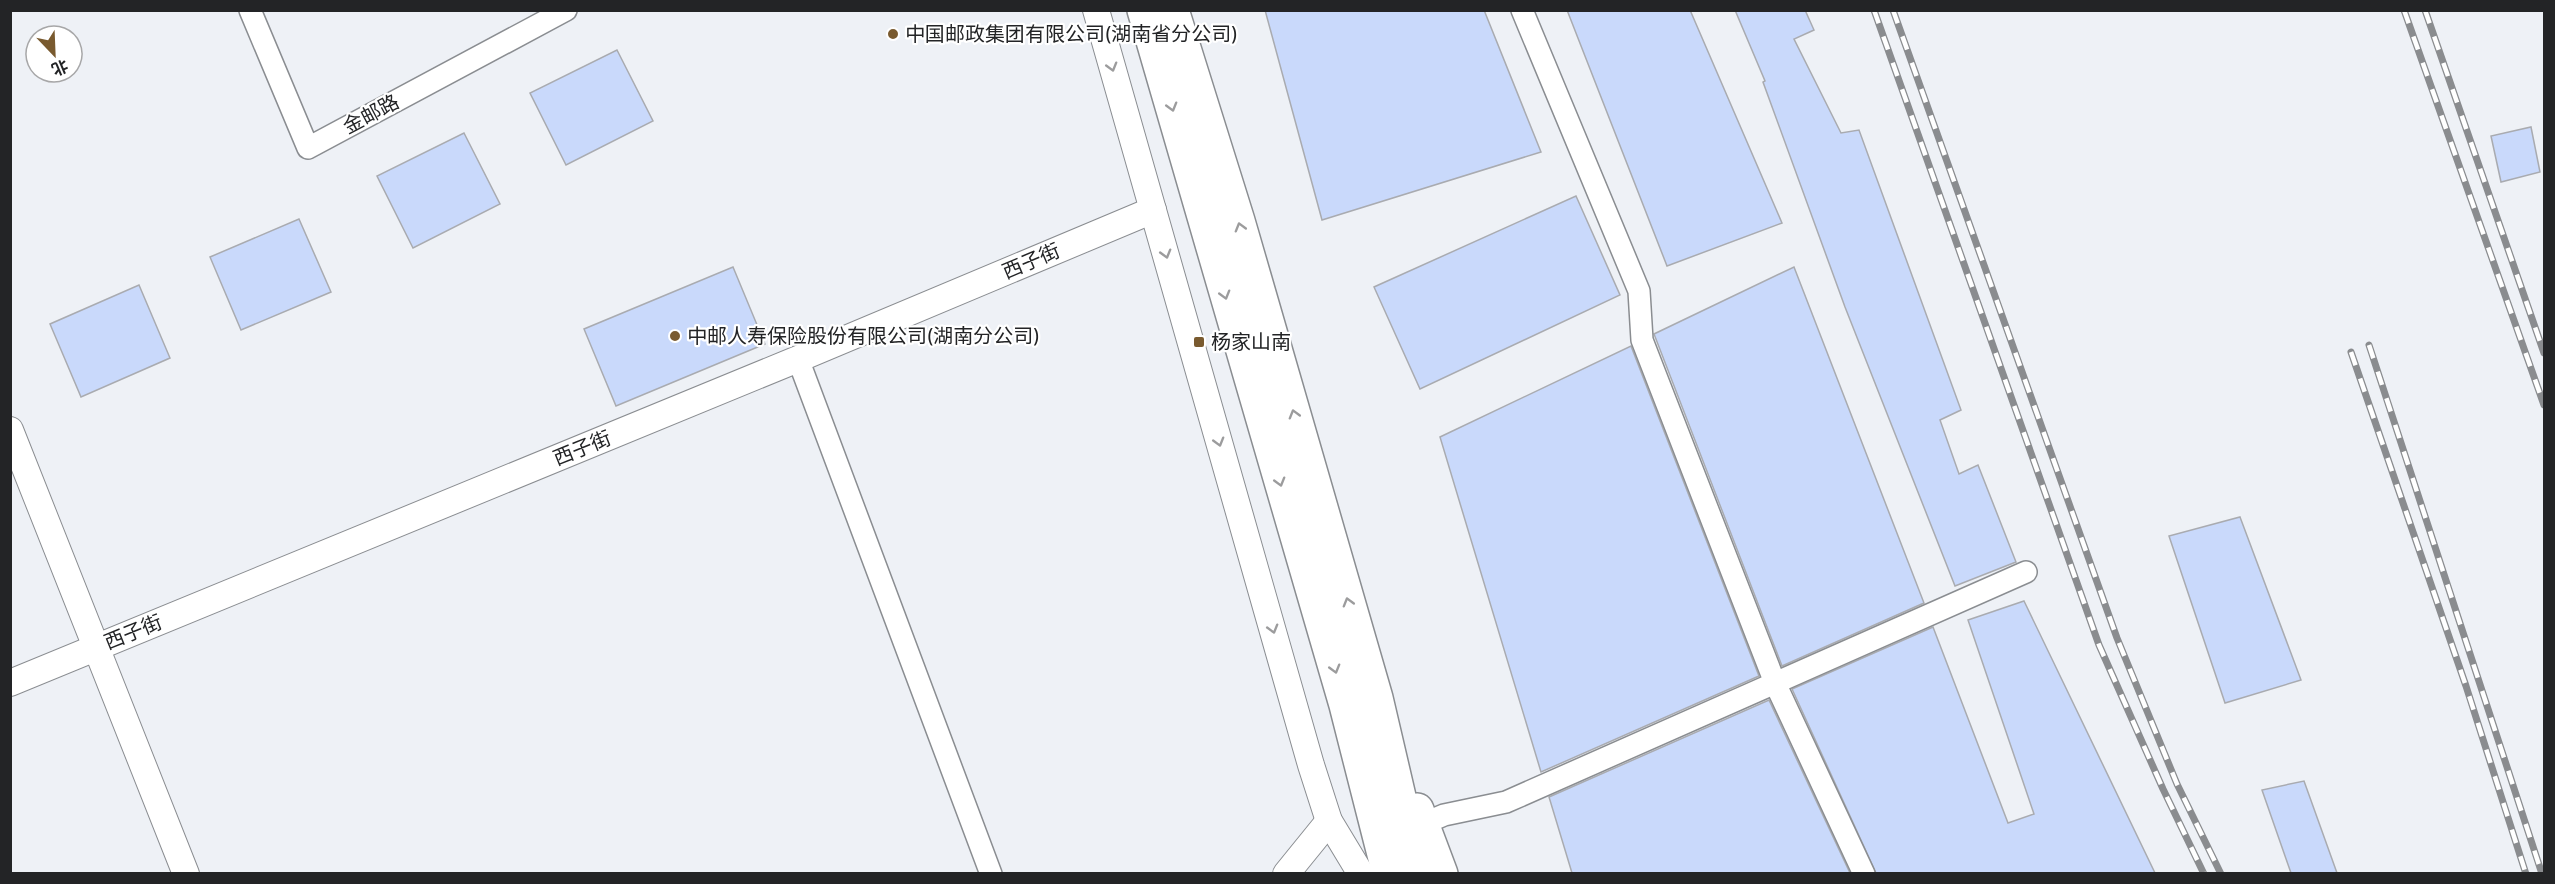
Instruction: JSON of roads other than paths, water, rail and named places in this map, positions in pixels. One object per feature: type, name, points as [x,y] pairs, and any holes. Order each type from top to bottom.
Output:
[{"type":"highway","points":[[1144,10],[1361,701],[1423,824],[1441,873]]},
{"type":"highway","points":[[1172,10],[1238,221],[1361,701],[1391,870]]},
{"type":"street","name":"金邮路","points":[[250,10],[308,148],[566,10]]},
{"type":"street","points":[[1096,10],[1329,821],[1391,870]]},
{"type":"street","points":[[1522,10],[1639,291],[1642,340],[1775,683],[1864,873]]},
{"type":"street","name":"西子街","points":[[10,682],[798,359],[1153,210]]},
{"type":"street","points":[[798,359],[991,873]]},
{"type":"street","points":[[10,430],[186,873]]},
{"type":"street","points":[[1423,824],[1444,815],[1506,802],[2026,572]]},
{"type":"street","points":[[1286,873],[1329,821]]},
{"type":"railway","points":[[1874,10],[2099,645],[2163,789],[2204,874]]},
{"type":"railway","points":[[1893,10],[2117,638],[2177,784],[2221,874]]},
{"type":"railway","points":[[2404,10],[2544,405]]},
{"type":"railway","points":[[2425,10],[2544,353]]},
{"type":"railway","points":[[2369,345],[2542,874]]},
{"type":"railway","points":[[2351,352],[2466,686],[2526,874]]},
{"type":"place","name":"中国邮政集团有限公司(湖南省分公司)","points":[[893,34]]},
{"type":"place","name":"中邮人寿保险股份有限公司(湖南分公司)","points":[[675,336]]},
{"type":"place","name":"杨家山南","points":[[1199,342]]}]
